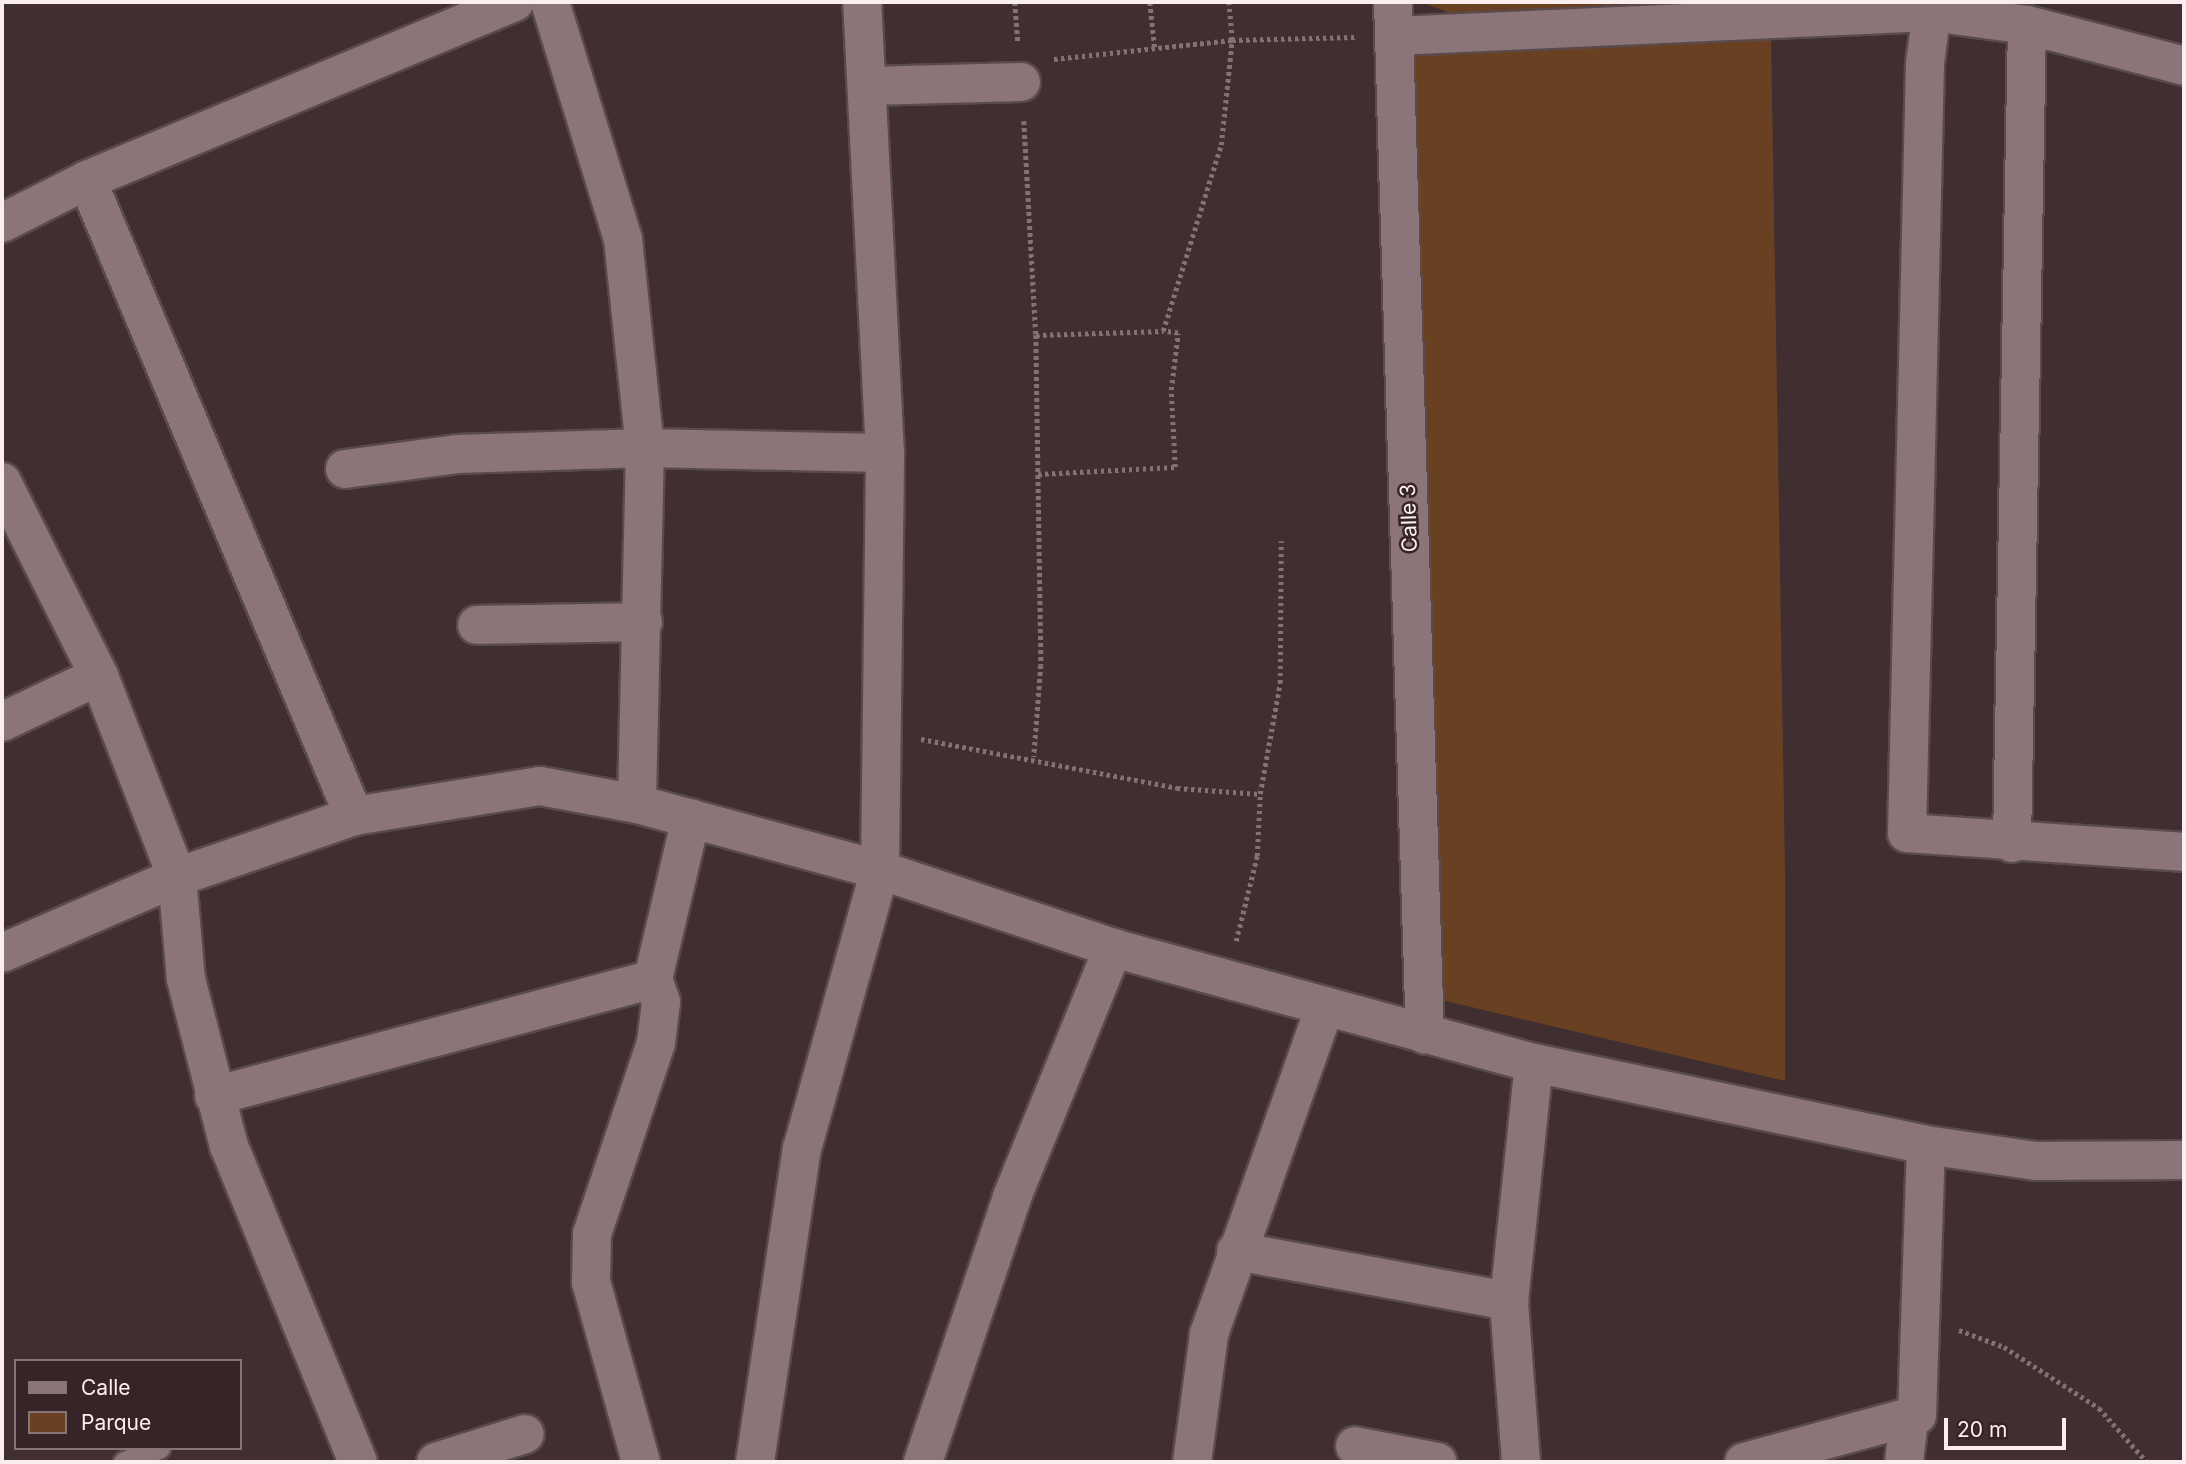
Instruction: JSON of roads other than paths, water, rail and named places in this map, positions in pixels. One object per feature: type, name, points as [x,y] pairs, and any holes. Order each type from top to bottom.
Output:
[{"type":"street","points":[[2,223],[87,180],[514,2]]},
{"type":"street","points":[[550,2],[623,239],[645,448],[643,622],[636,804]]},
{"type":"street","points":[[755,1462],[802,1149],[880,870],[885,733],[880,596],[886,453],[862,2]]},
{"type":"street","points":[[1394,19],[1932,7],[2027,25],[2184,66]]},
{"type":"street","points":[[1932,7],[1907,833],[2184,852]]},
{"type":"street","name":"Calle 3","points":[[1394,19],[1425,1035]]},
{"type":"street","points":[[2012,842],[2027,25]]},
{"type":"street","points":[[867,86],[1021,72]]},
{"type":"street","points":[[87,180],[354,816]]},
{"type":"street","points":[[345,469],[457,454],[645,448],[886,453]]},
{"type":"street","points":[[2,482],[99,676],[177,877],[186,979],[214,1096],[358,1462]]},
{"type":"street","points":[[477,625],[643,622]]},
{"type":"street","points":[[2,722],[99,676]]},
{"type":"street","points":[[2,953],[177,877],[354,816],[540,786],[636,804],[880,870],[1113,948],[1534,1063],[1926,1145],[2036,1161],[2184,1160]]},
{"type":"street","points":[[641,1462],[592,1282],[592,1234],[656,1043],[661,1002],[653,979],[691,818]]},
{"type":"street","points":[[923,1462],[1012,1197],[1113,948]]},
{"type":"street","points":[[214,1096],[653,979]]},
{"type":"street","points":[[1192,1462],[1209,1335],[1236,1251],[1325,1006]]},
{"type":"street","points":[[1521,1462],[1509,1301],[1534,1063]]},
{"type":"street","points":[[1744,1462],[1917,1415],[1926,1145]]},
{"type":"street","points":[[1236,1251],[1509,1301]]},
{"type":"street","points":[[1904,1462],[1909,1419]]},
{"type":"street","points":[[436,1462],[525,1434]]},
{"type":"street","points":[[1355,1446],[1437,1462]]},
{"type":"lane","points":[[124,1462],[154,1450]]}]
